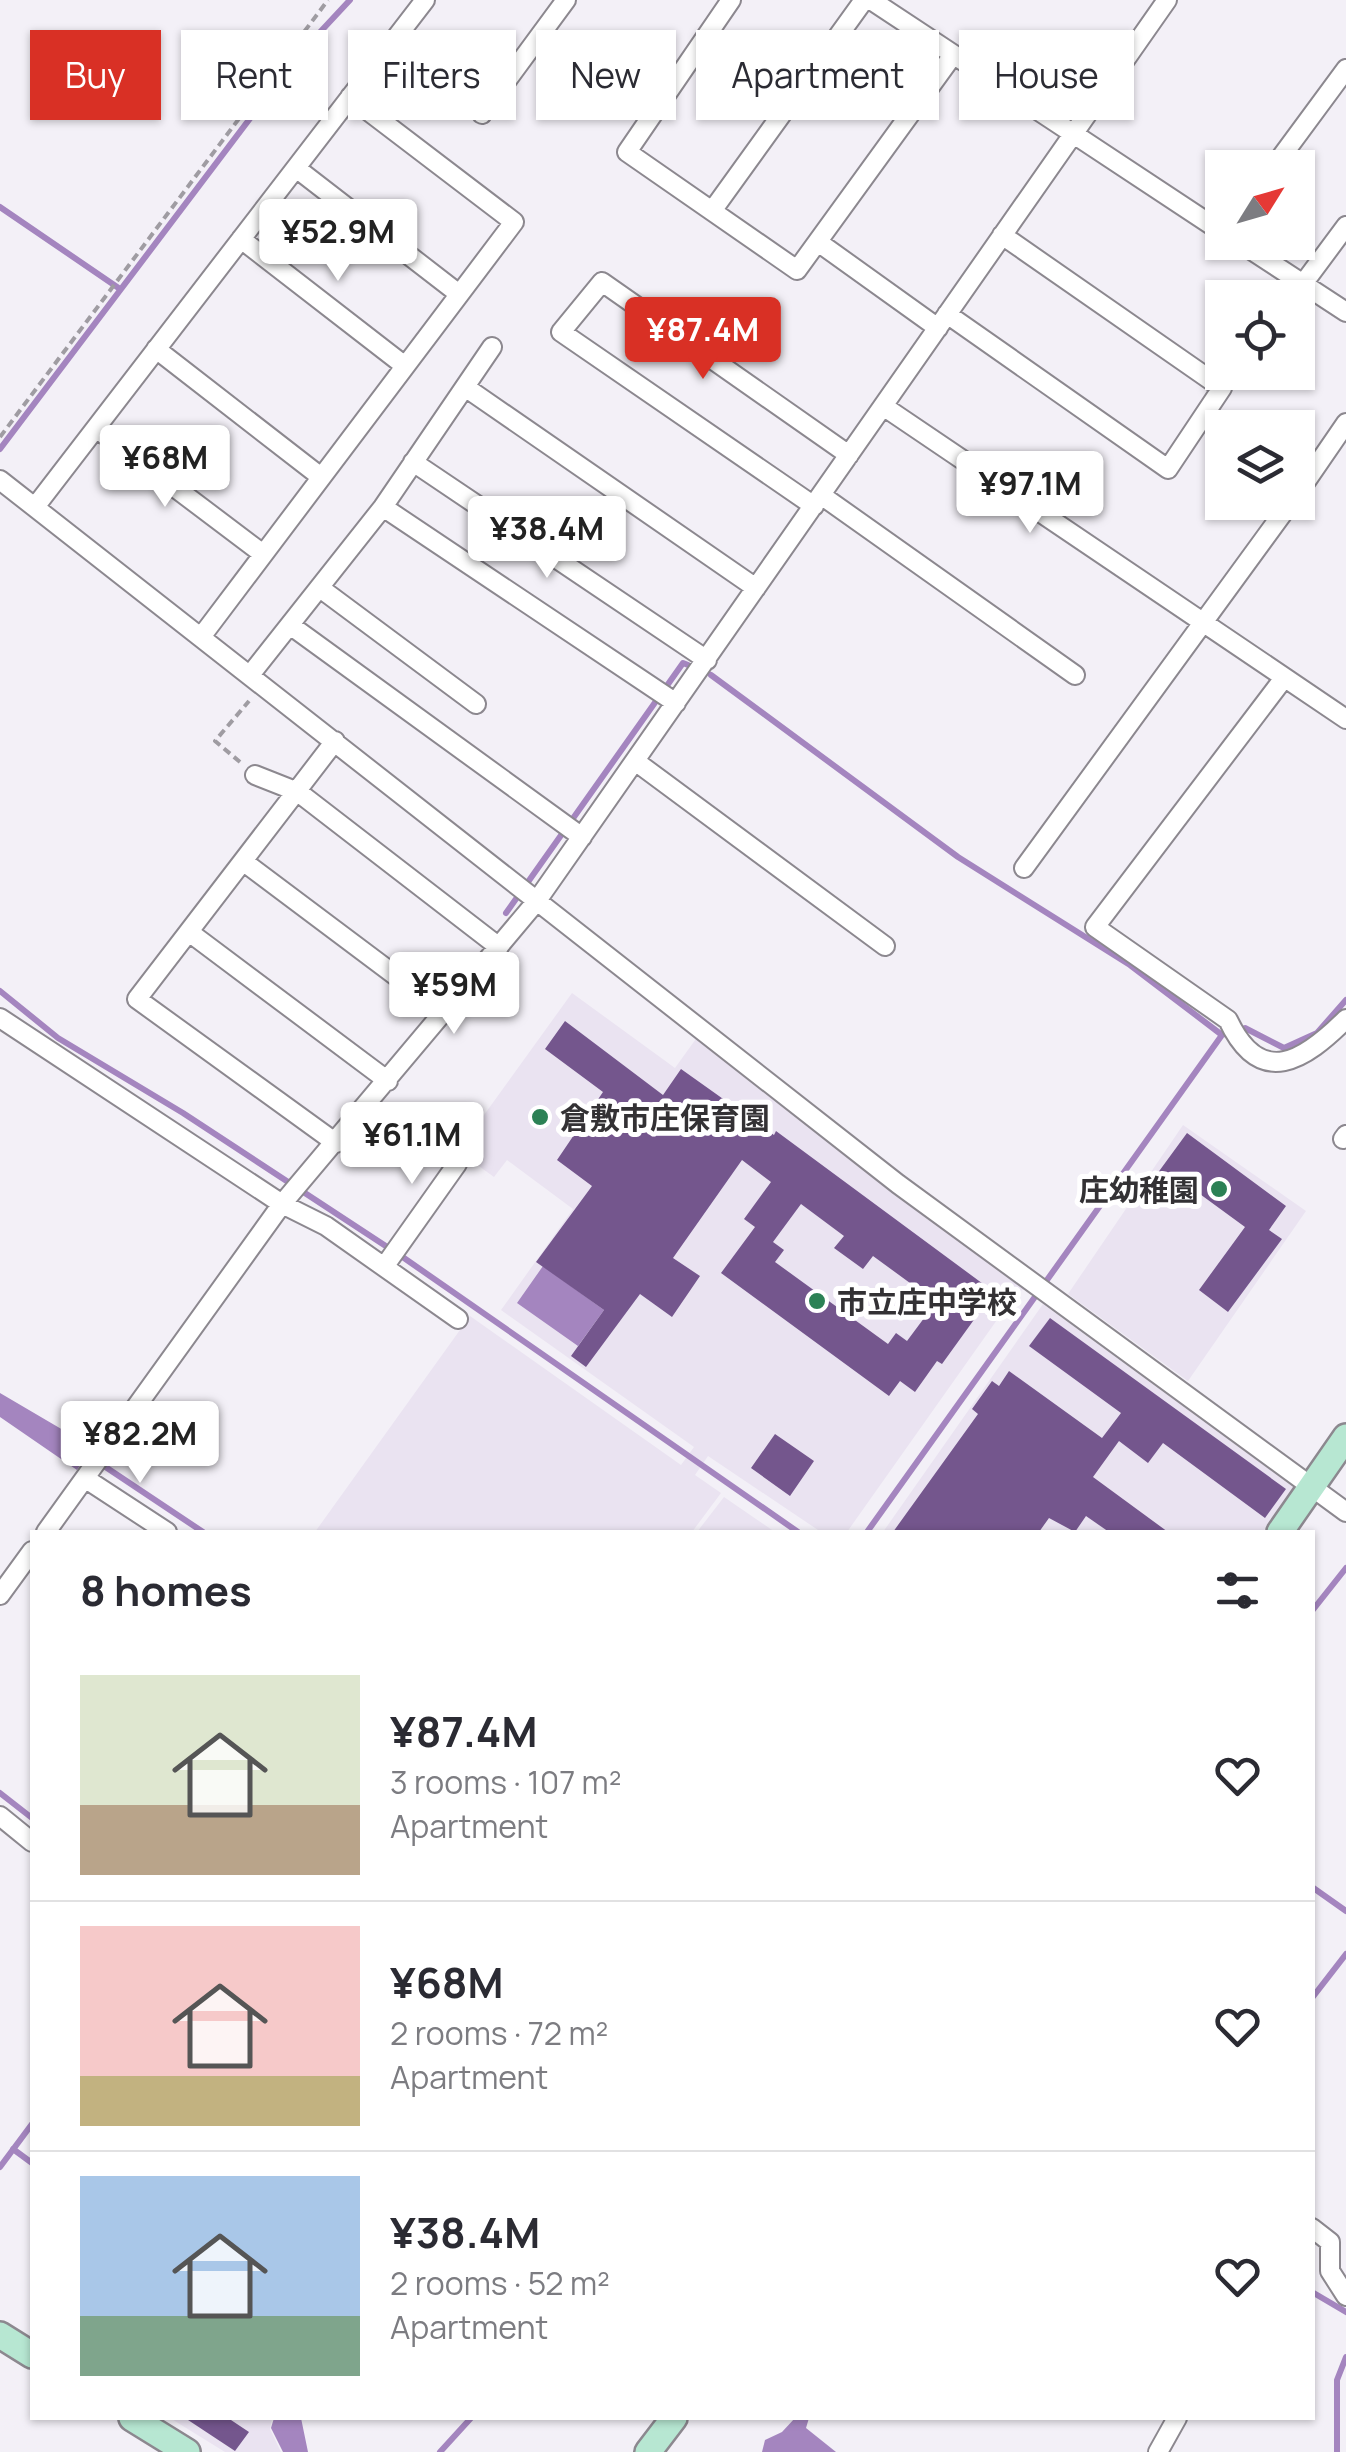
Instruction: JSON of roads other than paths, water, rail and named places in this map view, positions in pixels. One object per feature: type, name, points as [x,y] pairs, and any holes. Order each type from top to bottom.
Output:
[{"type":"street","points":[[402,30],[425,0]]},
{"type":"street","points":[[516,68],[566,0]]},
{"type":"street","points":[[731,0],[627,152],[797,270],[952,55]]},
{"type":"street","points":[[712,210],[868,0],[1205,221]]},
{"type":"street","points":[[48,1530],[293,1192],[498,947],[572,831],[635,762],[666,696],[707,660],[1167,0]]},
{"type":"street","points":[[1286,150],[1346,70]]},
{"type":"street","points":[[35,508],[348,100]]},
{"type":"street","points":[[201,636],[514,222],[380,120]]},
{"type":"street","points":[[296,168],[460,294]]},
{"type":"street","points":[[1307,280],[1346,226]]},
{"type":"street","points":[[818,242],[1168,470],[1222,388],[1002,235]]},
{"type":"street","points":[[241,239],[405,366]]},
{"type":"street","points":[[1267,260],[1298,280]]},
{"type":"street","points":[[849,455],[602,282],[561,332],[1075,675]]},
{"type":"street","points":[[1315,291],[1346,312]]},
{"type":"street","points":[[256,680],[290,625],[383,507],[492,346]]},
{"type":"street","points":[[156,349],[321,476]]},
{"type":"street","points":[[464,387],[756,588]]},
{"type":"street","points":[[883,406],[1346,719]]},
{"type":"street","points":[[1315,468],[1346,423]]},
{"type":"street","points":[[96,428],[263,554]]},
{"type":"street","points":[[414,462],[707,660]]},
{"type":"street","points":[[0,480],[898,1184],[1346,1512]]},
{"type":"street","points":[[383,507],[666,696]]},
{"type":"street","points":[[1024,868],[1205,626],[1278,520]]},
{"type":"street","points":[[320,588],[476,704]]},
{"type":"street","points":[[290,625],[572,831]]},
{"type":"street","points":[[1284,678],[1095,927],[1228,1020],[1238,1042],[1274,1061],[1304,1057],[1346,1019]]},
{"type":"street","points":[[335,741],[137,1000],[336,1143]]},
{"type":"street","points":[[635,762],[885,946]]},
{"type":"street","points":[[255,775],[298,792],[498,947]]},
{"type":"street","points":[[244,862],[444,1012]]},
{"type":"street","points":[[190,932],[388,1081]]},
{"type":"street","points":[[0,1018],[50,1055],[293,1192],[326,1226],[386,1264],[458,1319]]},
{"type":"street","points":[[386,1264],[458,1164]]},
{"type":"street","points":[[1281,1530],[1346,1436]]},
{"type":"street","points":[[94,1468],[165,1530]]},
{"type":"street","points":[[0,1594],[30,1553]]},
{"type":"street","points":[[0,1816],[30,1840]]},
{"type":"street","points":[[1315,2230],[1330,2242],[1321,2274],[1346,2296]]},
{"type":"street","points":[[0,2335],[30,2355]]},
{"type":"street","points":[[135,2420],[187,2452]]},
{"type":"street","points":[[648,2452],[672,2420]]},
{"type":"street","points":[[1158,2452],[1176,2420]]},
{"type":"waterway","points":[[0,449],[295,59],[350,0]]},
{"type":"waterway","points":[[0,207],[120,289]]},
{"type":"waterway","points":[[506,913],[683,663],[688,665]]},
{"type":"waterway","points":[[711,675],[958,857],[1130,965],[1222,1035]]},
{"type":"waterway","points":[[0,991],[58,1038],[183,1113],[404,1258],[795,1530]]},
{"type":"waterway","points":[[868,1530],[1222,1035],[1245,1028],[1284,1048],[1317,1033],[1346,1000]]},
{"type":"waterway","points":[[80,1450],[200,1530]]},
{"type":"waterway","points":[[1315,1607],[1346,1568]]},
{"type":"waterway","points":[[0,1793],[30,1816]]},
{"type":"waterway","points":[[1315,1889],[1346,1911]]},
{"type":"waterway","points":[[1315,1994],[1346,1954]]},
{"type":"waterway","points":[[0,2167],[30,2127]]},
{"type":"waterway","points":[[13,2149],[30,2162]]},
{"type":"waterway","points":[[1315,2294],[1346,2312]]},
{"type":"waterway","points":[[1337,2452],[1337,2380],[1346,2357]]},
{"type":"waterway","points":[[440,2452],[469,2420]]},
{"type":"place","name":"倉敷市庄保育園","points":[[540,1117]]},
{"type":"place","name":"庄幼稚園","points":[[1219,1189]]},
{"type":"place","name":"市立庄中学校","points":[[817,1301]]}]
